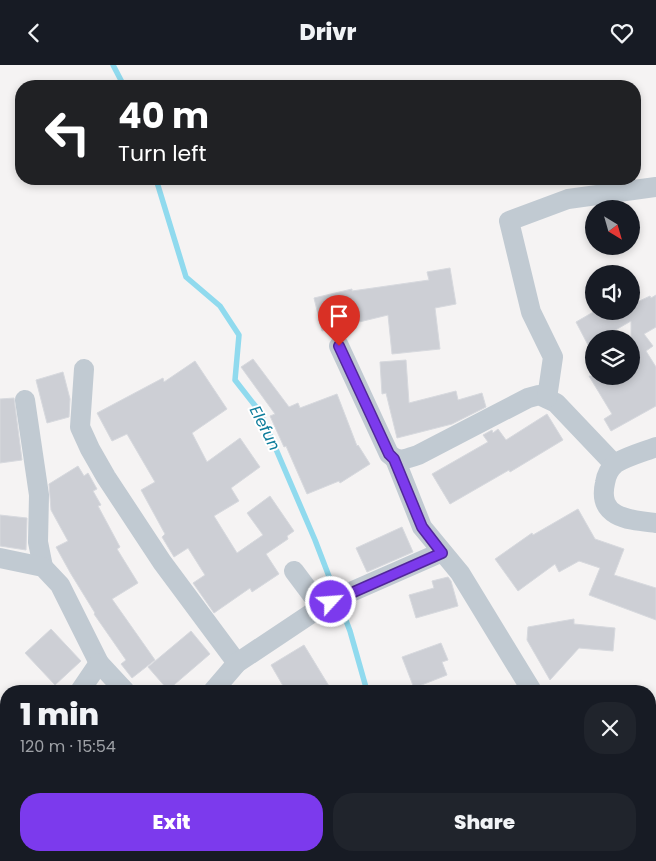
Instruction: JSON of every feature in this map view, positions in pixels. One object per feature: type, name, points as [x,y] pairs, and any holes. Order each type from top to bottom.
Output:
[{"type":"street","points":[[547,397],[553,357],[531,312],[509,221],[568,199],[656,187]]},
{"type":"street","points":[[339,346],[389,454],[394,459],[422,527],[460,573],[528,685]]},
{"type":"street","points":[[84,369],[80,427],[90,449],[106,477],[162,562],[237,663]]},
{"type":"street","points":[[394,459],[402,461],[418,455],[528,398],[539,395],[547,397],[556,403],[614,464]]},
{"type":"street","points":[[25,399],[39,495],[38,542],[43,567],[60,585],[98,663],[120,685]]},
{"type":"street","points":[[656,447],[614,464],[606,475],[603,491],[605,503],[611,512],[624,519],[656,523]]},
{"type":"street","points":[[218,685],[237,663],[332,601],[442,553]]},
{"type":"street","points":[[0,558],[43,567]]},
{"type":"street","points":[[294,571],[332,601]]},
{"type":"street","points":[[84,685],[98,663]]},
{"type":"building","points":[[450,268],[456,304],[435,308],[440,349],[392,354],[388,315],[322,331],[314,298],[352,289],[352,291],[429,280],[427,272]]},
{"type":"building","points":[[656,295],[656,327],[644,334],[653,346],[646,351],[656,367],[656,406],[611,431],[604,419],[612,414],[594,385],[640,385],[640,330],[631,330],[631,321],[616,330],[585,330],[585,339],[576,322],[585,317],[585,320],[640,320],[640,301],[650,296],[651,298]]},
{"type":"building","points":[[253,359],[289,407],[298,403],[300,408],[337,394],[357,446],[370,464],[340,483],[339,481],[307,494],[286,446],[284,447],[270,416],[275,414],[241,367]]},
{"type":"building","points":[[406,360],[409,403],[456,391],[458,400],[482,393],[486,407],[452,424],[397,438],[386,393],[382,394],[380,362]]},
{"type":"building","points":[[195,361],[227,409],[192,433],[207,462],[240,438],[260,467],[231,488],[239,501],[214,516],[237,553],[263,535],[247,513],[270,496],[294,531],[287,536],[288,539],[266,554],[279,574],[252,592],[250,588],[214,613],[193,583],[205,575],[188,548],[174,557],[162,537],[165,534],[141,490],[155,482],[127,434],[112,441],[97,413],[163,378],[164,382]]},
{"type":"building","points":[[63,372],[70,399],[69,417],[47,423],[36,380]]},
{"type":"building","points":[[14,398],[22,460],[0,463],[0,399]]},
{"type":"building","points":[[547,414],[563,440],[510,472],[509,470],[450,504],[432,474],[488,442],[483,435],[492,430],[493,433],[498,429],[506,440]]},
{"type":"building","points":[[78,466],[84,476],[88,473],[97,489],[93,491],[101,505],[98,506],[120,547],[117,549],[138,583],[112,599],[155,660],[132,678],[121,664],[126,660],[94,614],[56,547],[68,541],[51,510],[49,484]]},
{"type":"building","points":[[578,509],[595,539],[624,549],[614,575],[656,588],[656,620],[589,595],[600,568],[579,561],[559,572],[555,564],[518,591],[495,559],[532,533],[533,535]]},
{"type":"building","points":[[0,515],[27,518],[26,550],[0,546]]},
{"type":"building","points":[[402,527],[413,552],[367,572],[356,548]]},
{"type":"building","points":[[448,577],[451,581],[458,606],[416,618],[409,595],[434,588],[432,581]]},
{"type":"building","points":[[574,619],[574,624],[615,628],[613,651],[579,648],[550,680],[527,640],[528,627]]},
{"type":"building","points":[[51,629],[81,661],[55,685],[25,653]]},
{"type":"building","points":[[191,631],[210,654],[174,685],[164,685],[148,667]]},
{"type":"building","points":[[441,643],[448,660],[442,662],[447,675],[422,685],[413,685],[402,657]]},
{"type":"building","points":[[304,645],[328,685],[283,685],[271,665]]},
{"type":"waterway","name":"Elefun","points":[[113,65],[121,80]]},
{"type":"waterway","name":"Elefun","points":[[158,185],[186,277],[220,306],[239,335],[235,380],[260,412],[315,540],[350,631],[365,685]]},
{"type":"route","points":[[331,602],[442,553],[422,527],[394,459],[389,454],[339,346]]}]
